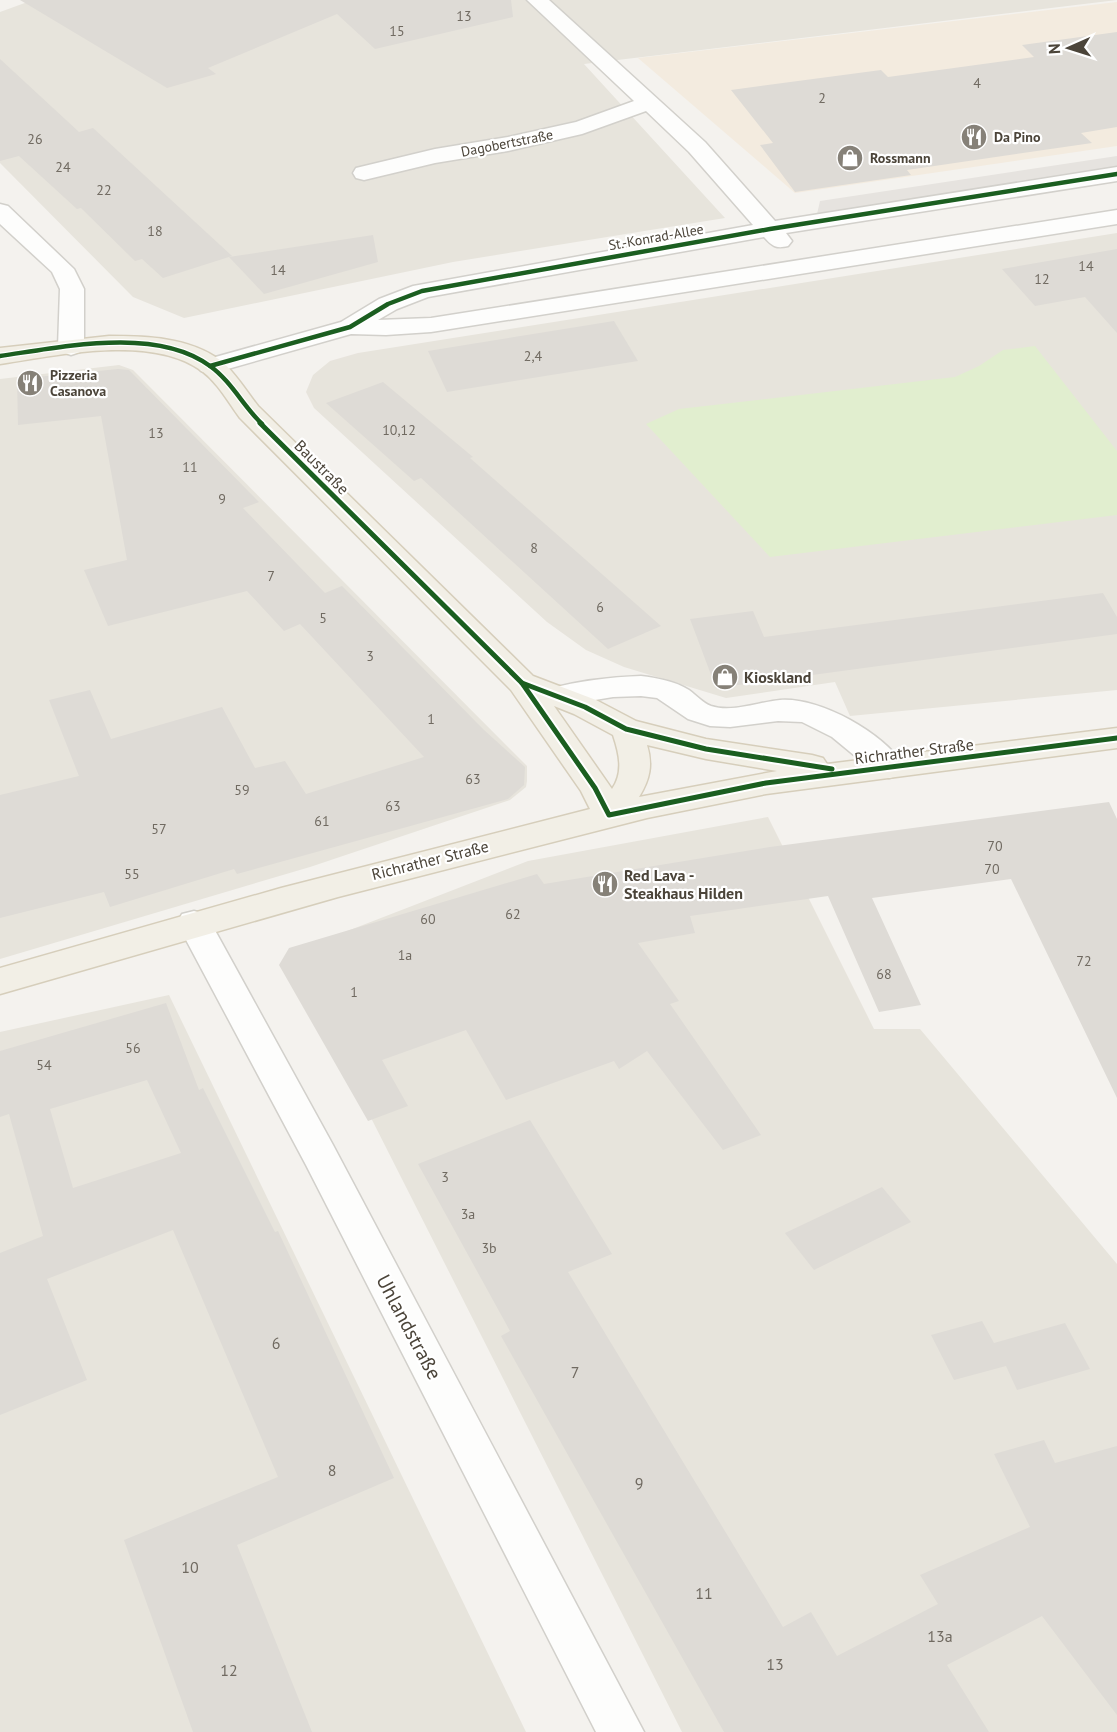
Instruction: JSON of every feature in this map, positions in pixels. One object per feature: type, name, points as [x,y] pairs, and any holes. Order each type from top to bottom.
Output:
[{"type":"main road","name":"Baustraße","points":[[0,356],[116,343],[150,345],[196,357],[210,366],[257,421],[522,683],[595,788],[609,816]]},
{"type":"main road","name":"Baustraße","points":[[522,683],[585,707],[626,729],[724,752],[853,772]]},
{"type":"main road","points":[[609,816],[629,790],[636,772],[635,751],[626,729]]},
{"type":"main road","name":"Richrather Straße","points":[[0,981],[194,923],[609,816],[714,792],[1117,738]]},
{"type":"street","points":[[537,0],[697,147],[801,266]]},
{"type":"street","name":"Dagobertstraße","points":[[364,173],[435,156],[508,144],[582,127],[649,103]]},
{"type":"street","name":"St.-Konrad-Allee","points":[[210,366],[350,327],[388,303],[422,291],[770,229],[1117,174]]},
{"type":"street","points":[[0,211],[62,269],[72,289],[71,347]]},
{"type":"street","name":"St.-Konrad-Allee","points":[[350,327],[386,328],[431,325],[1117,217]]},
{"type":"street","points":[[559,696],[635,686],[654,687],[671,693],[692,709],[709,716],[729,717],[788,710],[815,714],[833,722],[889,767]]},
{"type":"street","name":"Uhlandstraße","points":[[194,923],[226,986],[320,1156],[621,1732]]},
{"type":"shaded area","points":[[33,0],[1117,0],[584,64],[725,218],[453,262],[184,318],[133,297],[0,163],[0,12]]},
{"type":"shaded area","points":[[1117,2],[1117,146],[795,193],[638,58]]},
{"type":"shaded area","points":[[1117,156],[1117,168],[817,214],[820,201]]},
{"type":"shaded area","points":[[1117,233],[1117,690],[850,716],[835,682],[726,698],[624,667],[586,650],[547,622],[314,408],[306,392],[313,375],[330,361],[358,353]]},
{"type":"shaded area","points":[[119,365],[133,370],[527,766],[526,787],[510,800],[310,867],[0,959],[0,379]]},
{"type":"shaded area","points":[[768,817],[874,1029],[920,1029],[1117,1264],[1117,1732],[682,1732],[288,954],[528,861]]},
{"type":"shaded area","points":[[169,995],[526,1732],[0,1732],[0,1032]]},
{"type":"green space","points":[[1035,346],[1117,451],[1117,515],[770,557],[646,424],[679,409],[955,377],[979,366],[1003,350]]},
{"type":"building","points":[[20,0],[511,0],[513,17],[375,49],[337,14],[208,68],[216,74],[167,88]]},
{"type":"building","points":[[1117,32],[1117,127],[1081,133],[1092,143],[907,170],[911,175],[795,192],[760,145],[773,143],[731,90],[881,70],[888,77],[1034,57],[1022,45]]},
{"type":"building","points":[[0,59],[79,132],[93,128],[232,256],[163,278],[142,259],[135,261],[81,208],[77,209],[19,156],[0,161]]},
{"type":"building","points":[[373,235],[378,262],[264,294],[229,257]]},
{"type":"building","points":[[1117,249],[1117,333],[1085,297],[1035,306],[1002,269]]},
{"type":"building","points":[[614,321],[638,361],[447,392],[428,351]]},
{"type":"building","points":[[118,369],[129,370],[259,502],[243,508],[325,593],[342,586],[484,730],[525,767],[524,785],[508,799],[237,874],[234,869],[110,907],[104,892],[0,918],[0,795],[79,776],[49,700],[90,690],[111,739],[222,707],[255,768],[285,761],[306,794],[424,757],[300,624],[284,631],[247,591],[108,626],[84,570],[127,560],[101,416],[18,425],[17,379]]},
{"type":"building","points":[[383,382],[473,457],[470,458],[661,626],[608,649],[421,478],[414,481],[326,403]]},
{"type":"building","points":[[1103,593],[1117,617],[1117,634],[716,688],[690,619],[753,611],[764,637]]},
{"type":"building","points":[[1109,802],[1117,819],[1117,1098],[1011,879],[872,898],[921,1005],[879,1012],[828,896],[690,916],[695,933],[638,943],[679,1001],[670,1004],[761,1135],[723,1150],[647,1051],[619,1069],[614,1061],[506,1100],[466,1030],[382,1060],[408,1106],[368,1121],[279,965],[289,948],[537,874],[544,884],[770,847]]},
{"type":"building","points":[[166,1003],[199,1090],[203,1088],[275,1232],[278,1231],[394,1478],[237,1545],[312,1732],[193,1732],[124,1540],[278,1477],[173,1230],[47,1279],[87,1380],[0,1415],[0,1253],[43,1236],[9,1114],[0,1117],[0,1051]],"holes":[[[147,1080],[181,1153],[73,1188],[50,1109]]]},
{"type":"building","points":[[530,1120],[612,1254],[568,1272],[783,1627],[811,1612],[837,1656],[938,1604],[920,1575],[1030,1527],[994,1454],[1044,1440],[1055,1463],[1117,1446],[1117,1715],[1042,1616],[947,1665],[989,1732],[724,1732],[501,1336],[510,1331],[418,1164]]},
{"type":"building","points":[[882,1187],[911,1222],[814,1270],[785,1233]]},
{"type":"building","points":[[982,1321],[994,1343],[1065,1323],[1090,1369],[1017,1390],[1006,1366],[954,1380],[931,1335]]},
{"type":"cycle path","points":[[210,366],[350,327],[388,304],[422,291],[770,229],[1117,174]]},
{"type":"cycle path","points":[[0,356],[79,345],[138,344],[166,347],[190,354],[211,366],[249,412],[522,683],[595,788],[609,815],[766,783],[1117,738]]},
{"type":"cycle path","points":[[522,683],[585,707],[626,729],[706,749],[832,769]]},
{"type":"place","name":"Da Pino","points":[[974,137]]},
{"type":"place","name":"Rossmann","points":[[850,158]]},
{"type":"place","name":"Pizzeria Casanova","points":[[30,383]]},
{"type":"place","name":"Kioskland","points":[[725,677]]},
{"type":"place","name":"Red Lava - Steakhaus Hilden","points":[[605,884]]}]
